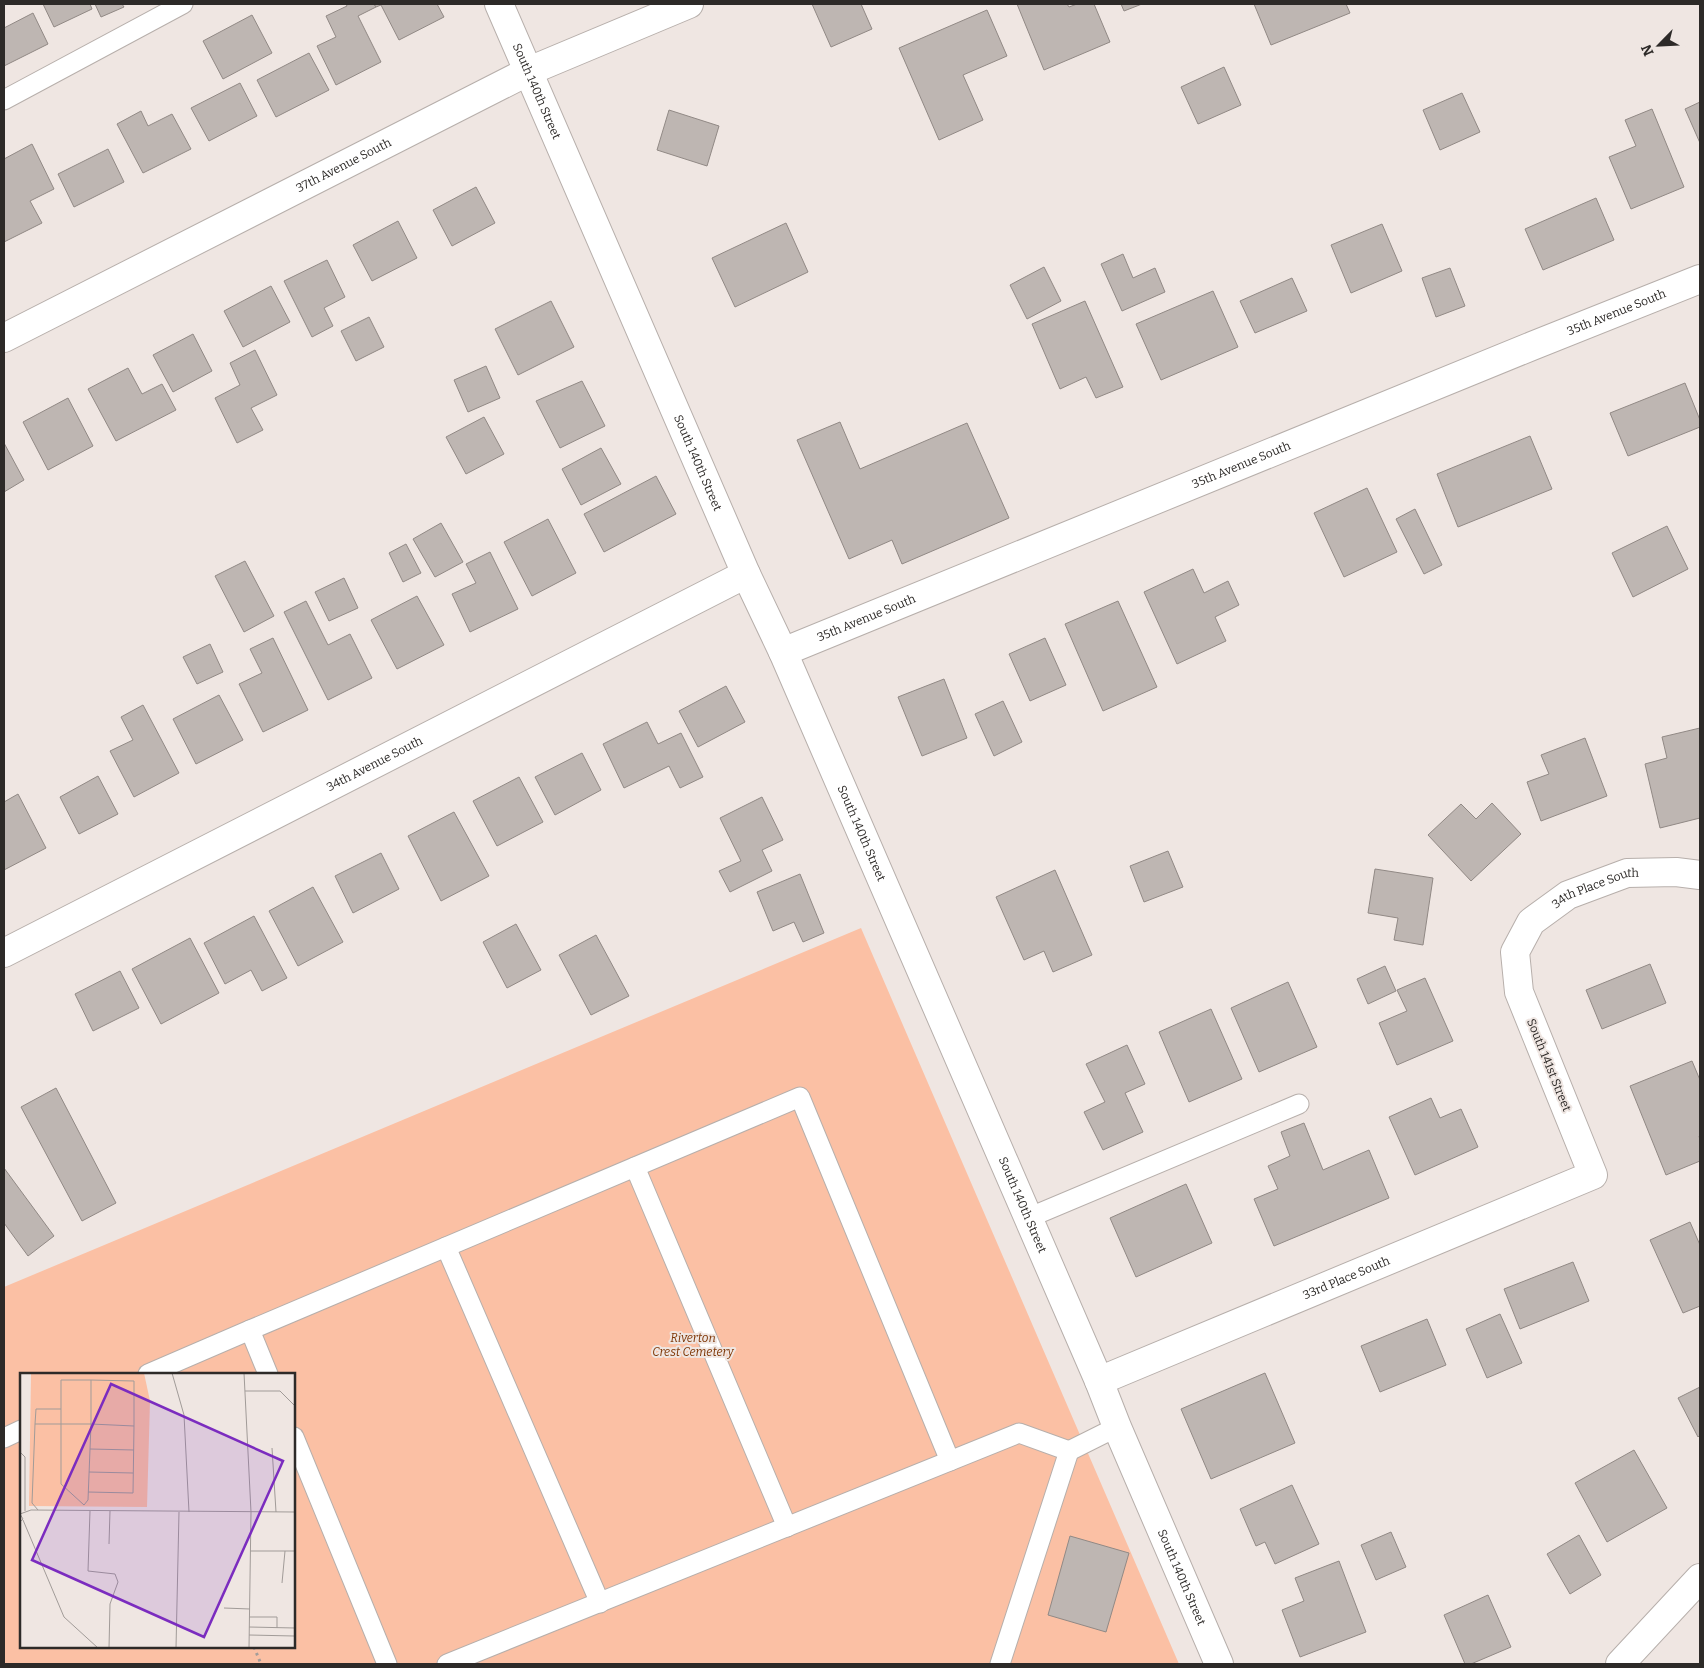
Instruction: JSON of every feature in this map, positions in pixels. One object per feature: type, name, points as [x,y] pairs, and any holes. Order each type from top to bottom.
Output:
[{"type":"street","name":"South 140th Street","points":[[499,4],[746,574],[783,652],[1099,1381],[1219,1664]]},
{"type":"street","name":"37th Avenue South","points":[[4,338],[529,71],[689,4]]},
{"type":"street","name":"35th Avenue South","points":[[783,652],[1700,279]]},
{"type":"street","name":"34th Avenue South","points":[[4,953],[746,574]]},
{"type":"street","name":"34th Place South","points":[[1515,952],[1531,922],[1568,895],[1627,873],[1676,872],[1700,875]]},
{"type":"street","name":"South 141st Street","points":[[1515,952],[1519,992],[1593,1175]]},
{"type":"street","name":"33rd Place South","points":[[1099,1381],[1593,1175]]},
{"type":"street","points":[[1620,1664],[1700,1578]]},
{"type":"lane","points":[[4,100],[182,4]]},
{"type":"lane","points":[[150,1373],[800,1097],[950,1461]]},
{"type":"lane","points":[[1028,1218],[1299,1104]]},
{"type":"lane","points":[[635,1167],[787,1527]]},
{"type":"lane","points":[[446,1247],[600,1603]]},
{"type":"lane","points":[[250,1330],[268,1373]]},
{"type":"lane","points":[[447,1664],[1019,1433],[1069,1450],[1117,1426]]},
{"type":"lane","points":[[4,1438],[20,1430]]},
{"type":"lane","points":[[295,1439],[387,1664]]},
{"type":"lane","points":[[1000,1664],[1069,1450]]},
{"type":"path","points":[[254,1648],[262,1664]]},
{"type":"green space","name":"Riverton Crest Cemetery","points":[[861,928],[1179,1664],[4,1664],[4,1287]]},
{"type":"building","points":[[43,4],[90,4],[92,9],[54,27]]},
{"type":"building","points":[[95,4],[122,4],[124,7],[101,17]]},
{"type":"building","points":[[346,4],[374,4],[376,7],[358,16],[381,62],[336,85],[317,46],[336,37],[326,16],[347,6]]},
{"type":"building","points":[[374,4],[437,4],[444,17],[399,40],[381,5],[376,7]]},
{"type":"building","points":[[812,4],[861,4],[872,29],[831,47]]},
{"type":"building","points":[[1017,4],[1067,4],[1069,7],[1077,4],[1094,4],[1110,42],[1044,70]]},
{"type":"building","points":[[1121,4],[1142,4],[1124,11]]},
{"type":"building","points":[[1254,4],[1346,4],[1350,13],[1271,45]]},
{"type":"building","points":[[987,10],[1007,56],[963,75],[983,120],[939,140],[899,48]]},
{"type":"building","points":[[33,13],[48,44],[4,66],[4,28]]},
{"type":"building","points":[[252,15],[272,53],[223,79],[203,41]]},
{"type":"building","points":[[309,53],[329,90],[276,117],[257,80]]},
{"type":"building","points":[[1224,67],[1241,105],[1198,124],[1181,87]]},
{"type":"building","points":[[240,83],[257,116],[209,141],[191,108]]},
{"type":"building","points":[[1462,93],[1480,132],[1440,150],[1423,110]]},
{"type":"building","points":[[1700,102],[1700,143],[1685,109]]},
{"type":"building","points":[[1652,109],[1684,187],[1631,209],[1609,157],[1636,146],[1625,120]]},
{"type":"building","points":[[669,110],[719,126],[707,166],[657,150]]},
{"type":"building","points":[[141,111],[148,126],[172,114],[191,149],[143,173],[117,124]]},
{"type":"building","points":[[32,144],[54,189],[30,201],[42,223],[4,242],[4,159]]},
{"type":"building","points":[[108,149],[124,182],[74,207],[58,174]]},
{"type":"building","points":[[476,187],[495,223],[452,246],[433,210]]},
{"type":"building","points":[[1596,198],[1614,240],[1543,270],[1525,229]]},
{"type":"building","points":[[398,221],[417,258],[372,281],[353,245]]},
{"type":"building","points":[[786,223],[808,272],[735,307],[712,258]]},
{"type":"building","points":[[1382,224],[1402,271],[1351,293],[1331,245]]},
{"type":"building","points":[[1123,254],[1133,278],[1155,268],[1165,292],[1122,311],[1101,264]]},
{"type":"building","points":[[327,260],[345,297],[324,308],[333,326],[312,337],[284,281]]},
{"type":"building","points":[[1044,267],[1061,301],[1027,319],[1010,285]]},
{"type":"building","points":[[1450,268],[1465,306],[1436,317],[1422,278]]},
{"type":"building","points":[[1292,278],[1307,311],[1255,333],[1240,301]]},
{"type":"building","points":[[271,286],[290,322],[243,347],[224,311]]},
{"type":"building","points":[[1213,291],[1238,347],[1161,380],[1136,324]]},
{"type":"building","points":[[551,301],[574,347],[518,375],[495,329]]},
{"type":"building","points":[[1085,301],[1123,387],[1096,398],[1086,377],[1060,389],[1032,324]]},
{"type":"building","points":[[369,317],[384,347],[356,361],[341,331]]},
{"type":"building","points":[[193,334],[212,371],[173,392],[153,355]]},
{"type":"building","points":[[255,350],[277,395],[251,408],[263,430],[237,443],[215,398],[240,385],[230,363]]},
{"type":"building","points":[[486,366],[500,398],[468,412],[454,380]]},
{"type":"building","points":[[128,368],[142,394],[162,384],[176,410],[116,441],[88,389]]},
{"type":"building","points":[[582,381],[605,426],[560,448],[536,401]]},
{"type":"building","points":[[1685,383],[1700,420],[1700,427],[1628,456],[1610,413]]},
{"type":"building","points":[[68,398],[93,446],[48,470],[23,422]]},
{"type":"building","points":[[484,417],[504,454],[466,474],[446,437]]},
{"type":"building","points":[[840,422],[860,469],[967,423],[1009,518],[902,564],[892,540],[849,559],[797,440]]},
{"type":"building","points":[[1530,436],[1552,489],[1458,527],[1437,474]]},
{"type":"building","points":[[4,443],[24,480],[4,492]]},
{"type":"building","points":[[601,448],[621,484],[581,505],[562,469]]},
{"type":"building","points":[[656,476],[676,514],[604,552],[584,514]]},
{"type":"building","points":[[1367,488],[1397,552],[1344,577],[1314,513]]},
{"type":"building","points":[[1415,509],[1442,565],[1424,574],[1396,519]]},
{"type":"building","points":[[548,519],[576,573],[532,596],[504,542]]},
{"type":"building","points":[[441,523],[463,562],[435,577],[413,539]]},
{"type":"building","points":[[1667,526],[1688,569],[1633,597],[1612,553]]},
{"type":"building","points":[[406,544],[421,573],[403,582],[389,553]]},
{"type":"building","points":[[490,552],[518,609],[470,632],[452,594],[476,583],[466,564]]},
{"type":"building","points":[[245,561],[274,616],[244,632],[215,576]]},
{"type":"building","points":[[1193,569],[1204,593],[1228,581],[1239,605],[1215,617],[1226,641],[1177,664],[1144,592]]},
{"type":"building","points":[[344,578],[358,608],[329,621],[315,592]]},
{"type":"building","points":[[417,596],[444,645],[397,669],[371,620]]},
{"type":"building","points":[[306,601],[328,645],[350,634],[372,678],[328,700],[284,612]]},
{"type":"building","points":[[1118,601],[1157,687],[1103,711],[1065,624]]},
{"type":"building","points":[[273,638],[308,710],[263,732],[239,684],[262,673],[250,649]]},
{"type":"building","points":[[1045,638],[1066,685],[1030,701],[1009,654]]},
{"type":"building","points":[[210,644],[223,672],[197,684],[183,657]]},
{"type":"building","points":[[944,679],[967,738],[922,756],[898,697]]},
{"type":"building","points":[[726,686],[745,722],[698,747],[679,711]]},
{"type":"building","points":[[219,695],[243,740],[196,764],[173,719]]},
{"type":"building","points":[[1003,701],[1022,742],[994,756],[975,714]]},
{"type":"building","points":[[143,705],[179,773],[134,797],[110,751],[133,740],[121,717]]},
{"type":"building","points":[[647,722],[658,744],[681,733],[703,777],[680,788],[669,766],[624,788],[603,744]]},
{"type":"building","points":[[1700,728],[1700,818],[1660,828],[1645,764],[1667,758],[1662,737]]},
{"type":"building","points":[[1585,738],[1607,796],[1541,821],[1527,782],[1549,774],[1541,755]]},
{"type":"building","points":[[582,753],[601,790],[555,815],[535,777]]},
{"type":"building","points":[[98,776],[118,814],[79,834],[60,797]]},
{"type":"building","points":[[519,777],[543,822],[497,846],[473,801]]},
{"type":"building","points":[[18,794],[46,848],[4,870],[4,802]]},
{"type":"building","points":[[762,797],[783,840],[762,850],[772,871],[730,892],[719,871],[741,861],[720,818]]},
{"type":"building","points":[[1492,803],[1521,834],[1471,881],[1428,835],[1461,804],[1476,819]]},
{"type":"building","points":[[454,812],[489,876],[441,901],[408,836]]},
{"type":"building","points":[[1168,851],[1183,887],[1144,902],[1130,866]]},
{"type":"building","points":[[381,853],[399,889],[353,913],[335,876]]},
{"type":"building","points":[[1375,869],[1433,878],[1423,945],[1394,940],[1398,918],[1368,913]]},
{"type":"building","points":[[1055,870],[1092,955],[1053,972],[1044,951],[1024,960],[996,897]]},
{"type":"building","points":[[800,874],[824,933],[803,942],[794,922],[773,931],[757,892]]},
{"type":"building","points":[[313,887],[343,942],[298,966],[269,911]]},
{"type":"building","points":[[254,916],[287,978],[262,991],[251,970],[225,984],[204,943]]},
{"type":"building","points":[[516,924],[541,970],[507,988],[483,942]]},
{"type":"building","points":[[596,935],[629,996],[591,1015],[559,955]]},
{"type":"building","points":[[190,938],[219,993],[161,1024],[132,969]]},
{"type":"building","points":[[1650,964],[1666,1003],[1602,1029],[1586,990]]},
{"type":"building","points":[[1385,966],[1396,991],[1368,1004],[1357,979]]},
{"type":"building","points":[[120,971],[139,1008],[93,1031],[75,994]]},
{"type":"building","points":[[1425,978],[1453,1041],[1397,1065],[1379,1023],[1407,1011],[1397,990]]},
{"type":"building","points":[[1288,982],[1317,1047],[1259,1072],[1231,1008]]},
{"type":"building","points":[[1211,1009],[1242,1079],[1189,1102],[1159,1032]]},
{"type":"building","points":[[1127,1045],[1145,1084],[1125,1093],[1143,1132],[1103,1150],[1084,1112],[1105,1102],[1086,1064]]},
{"type":"building","points":[[1692,1061],[1700,1080],[1700,1161],[1666,1175],[1630,1086]]},
{"type":"building","points":[[56,1088],[116,1203],[82,1221],[21,1107]]},
{"type":"building","points":[[1431,1098],[1440,1118],[1461,1109],[1478,1147],[1415,1175],[1389,1117]]},
{"type":"building","points":[[1304,1123],[1323,1170],[1369,1150],[1389,1198],[1274,1246],[1254,1199],[1278,1189],[1268,1166],[1290,1156],[1281,1132]]},
{"type":"building","points":[[4,1168],[54,1236],[28,1256],[4,1223]]},
{"type":"building","points":[[1186,1184],[1212,1243],[1136,1277],[1110,1218]]},
{"type":"building","points":[[1690,1222],[1700,1245],[1700,1306],[1683,1313],[1650,1240]]},
{"type":"building","points":[[1573,1262],[1589,1301],[1520,1329],[1504,1289]]},
{"type":"building","points":[[1500,1314],[1522,1363],[1487,1378],[1466,1329]]},
{"type":"building","points":[[1427,1319],[1446,1365],[1380,1392],[1361,1346]]},
{"type":"building","points":[[1265,1373],[1295,1443],[1211,1479],[1181,1409]]},
{"type":"building","points":[[1700,1387],[1700,1435],[1698,1437],[1678,1398]]},
{"type":"building","points":[[1634,1450],[1667,1508],[1607,1542],[1575,1483]]},
{"type":"building","points":[[1292,1485],[1319,1544],[1275,1564],[1265,1542],[1256,1546],[1240,1509]]},
{"type":"building","points":[[1391,1532],[1406,1567],[1376,1580],[1361,1545]]},
{"type":"building","points":[[1579,1535],[1601,1575],[1570,1594],[1547,1554]]},
{"type":"building","points":[[1070,1536],[1129,1553],[1106,1632],[1048,1615]]},
{"type":"building","points":[[1339,1561],[1366,1632],[1300,1657],[1282,1610],[1304,1601],[1295,1578]]},
{"type":"building","points":[[1488,1595],[1511,1647],[1471,1664],[1465,1664],[1444,1615]]}]
